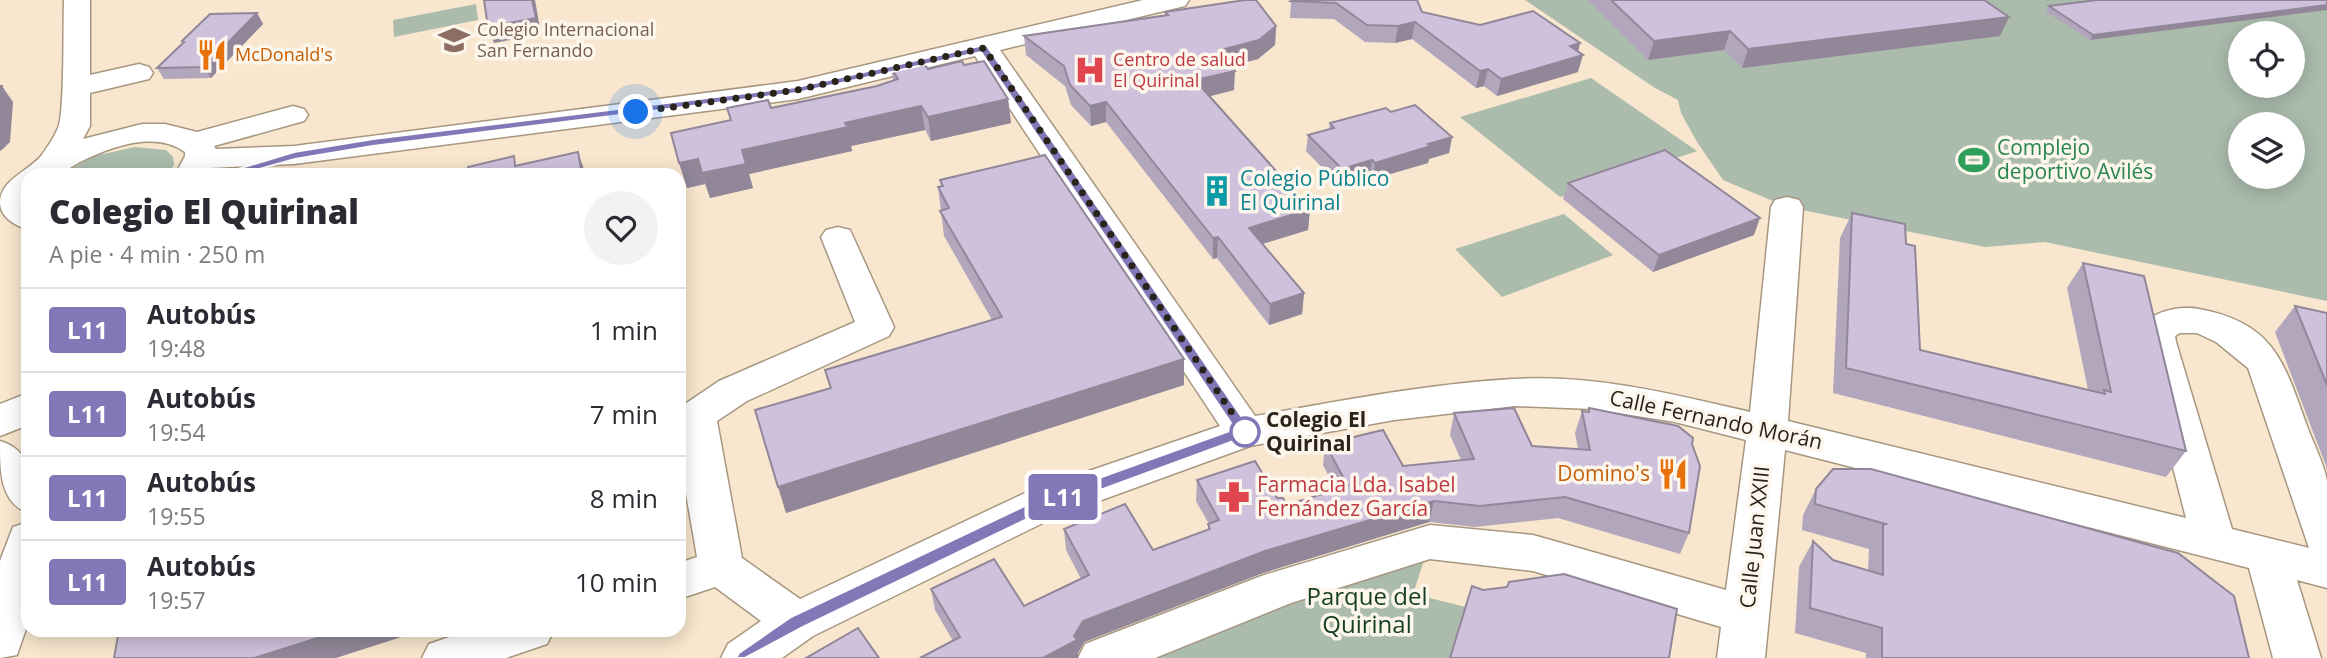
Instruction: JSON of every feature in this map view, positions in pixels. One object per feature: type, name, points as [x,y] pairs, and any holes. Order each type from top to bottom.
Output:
[{"type":"street","points":[[41,168],[75,126],[77,0]]},
{"type":"street","points":[[55,168],[83,148],[114,139],[167,134],[203,162],[294,155],[784,92],[984,48],[1176,0]]},
{"type":"street","points":[[984,48],[1245,432]]},
{"type":"street","points":[[76,87],[139,73]]},
{"type":"street","points":[[203,162],[293,115]]},
{"type":"street","points":[[75,126],[114,139]]},
{"type":"street","name":"Calle Juan XXIII","points":[[1744,637],[1774,373],[1787,207]]},
{"type":"street","points":[[797,622],[721,567],[689,434],[696,416],[733,391],[876,327],[838,237]]},
{"type":"street","points":[[2214,542],[2157,342],[2156,331],[2164,324],[2179,321],[2198,323],[2230,333],[2255,350],[2265,363],[2327,540]]},
{"type":"street","name":"Calle Fernando Morán","points":[[745,658],[797,622],[1040,505],[1245,432],[1394,406],[1516,392],[1593,395],[1675,408],[2327,570]]},
{"type":"street","points":[[0,456],[21,487]]},
{"type":"street","points":[[1102,658],[1280,588],[1430,542],[1533,552],[1744,637]]},
{"type":"street","points":[[2267,555],[2297,658]]},
{"type":"street","points":[[0,641],[21,564]]},
{"type":"street","points":[[686,579],[721,567]]},
{"type":"street","points":[[446,658],[510,637]]},
{"type":"green space","name":"Complejo deportivo Avilés","points":[[1525,0],[2327,0],[2327,301],[2045,242],[1985,247],[1787,207],[1723,180],[1697,142],[1681,113],[1678,100],[1655,88]]},
{"type":"green space","points":[[476,4],[478,20],[394,37],[393,20]]},
{"type":"green space","points":[[1591,78],[1697,151],[1560,197],[1460,117]]},
{"type":"green space","points":[[135,147],[166,150],[173,157],[174,165],[172,168],[73,168],[94,156]]},
{"type":"green space","points":[[1564,214],[1613,255],[1502,297],[1455,249]]},
{"type":"green space","name":"Parque del Quirinal","points":[[1430,542],[1413,594],[1466,607],[1451,658],[1102,658]]},
{"type":"building","points":[[484,0],[532,0],[536,18],[488,27]]},
{"type":"building","points":[[1256,0],[1276,26],[1259,40],[1220,50],[1235,71],[1195,80],[1310,209],[1249,228],[1304,293],[1270,304],[1218,237],[1213,238],[1106,102],[1090,106],[1070,85],[1064,66],[1024,36],[1168,15],[1165,12]]},
{"type":"building","points":[[1417,0],[1422,12],[1480,25],[1533,11],[1580,43],[1570,46],[1583,55],[1501,79],[1488,69],[1480,71],[1415,22],[1398,26],[1367,25],[1336,3],[1291,1]]},
{"type":"building","points":[[1611,0],[1984,0],[2009,17],[1748,49],[1730,31],[1654,41]]},
{"type":"building","points":[[2097,0],[2327,0],[2327,5],[2093,35],[2049,6]]},
{"type":"building","points":[[257,13],[204,67],[157,68],[210,14]]},
{"type":"building","points":[[962,61],[964,65],[984,61],[1008,99],[928,117],[921,106],[845,123],[848,127],[742,150],[746,164],[702,173],[698,159],[679,163],[671,133],[731,120],[727,108],[768,100],[771,108],[877,86],[898,79],[891,68],[923,62],[928,69]]},
{"type":"building","points":[[1415,105],[1452,137],[1375,163],[1372,160],[1342,169],[1308,135],[1334,128],[1330,123],[1386,108],[1391,112]]},
{"type":"building","points":[[1665,150],[1760,218],[1659,255],[1568,183]]},
{"type":"building","points":[[578,152],[581,168],[468,168],[514,156],[515,166]]},
{"type":"building","points":[[1045,155],[1184,359],[778,487],[755,410],[831,388],[825,370],[1002,317],[940,211],[949,208],[938,187],[943,186],[940,180]]},
{"type":"building","points":[[1852,213],[1905,224],[1906,244],[1915,246],[1920,350],[2105,394],[2104,390],[2111,392],[2083,263],[2144,276],[2186,451],[1846,368]]},
{"type":"building","points":[[2295,306],[2327,313],[2327,385]]},
{"type":"building","points":[[1514,408],[1532,446],[1590,450],[1582,411],[1589,412],[1589,408],[1678,426],[1693,438],[1692,444],[1700,466],[1689,533],[1565,497],[1480,506],[1434,501],[1265,551],[1083,621],[1074,636],[1077,640],[1043,658],[920,658],[960,637],[931,589],[994,559],[1024,606],[1089,575],[1064,529],[1125,504],[1153,550],[1210,529],[1208,524],[1219,520],[1197,480],[1255,461],[1277,498],[1283,498],[1287,505],[1348,486],[1325,444],[1383,430],[1403,466],[1474,459],[1454,413]]},
{"type":"building","points":[[1833,469],[1871,469],[2178,553],[2234,596],[2249,658],[1882,658],[1882,628],[1810,608],[1813,541],[1833,560],[1883,575],[1883,525],[1886,524],[1815,504],[1816,489]]},
{"type":"building","points":[[1564,574],[1677,609],[1669,658],[1450,658],[1472,586],[1483,590],[1507,587],[1509,582]]},
{"type":"building","points":[[858,628],[879,658],[806,658]]},
{"type":"building","points":[[118,637],[321,637],[254,658],[114,658]]},
{"type":"bus line","name":"L11","points":[[248,168],[294,155],[373,143],[797,90],[984,48],[1245,432],[1040,505],[797,622],[745,658]]},
{"type":"place","name":"Colegio Internacional San Fernando","points":[[454,40]]},
{"type":"place","name":"McDonald's","points":[[212,55]]},
{"type":"place","name":"Centro de salud El Quirinal","points":[[1090,70]]},
{"type":"place","name":"Complejo deportivo Avilés","points":[[1974,160]]},
{"type":"place","name":"Colegio Público El Quirinal","points":[[1217,191]]},
{"type":"place","name":"Colegio El Quirinal","points":[[1245,432]]},
{"type":"place","name":"Domino's","points":[[1673,474]]},
{"type":"place","name":"Farmacia Lda. Isabel Fernández García","points":[[1234,497]]},
{"type":"route","points":[[636,112],[797,90],[984,48],[1245,432]]}]
